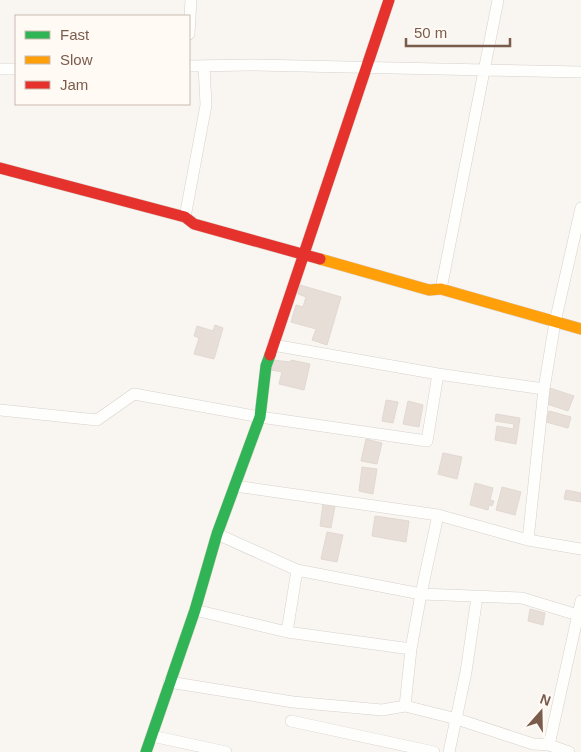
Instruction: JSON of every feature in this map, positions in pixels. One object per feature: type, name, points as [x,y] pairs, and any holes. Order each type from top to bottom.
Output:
[{"type":"street","points":[[190,17],[191,0]]},
{"type":"street","points":[[146,752],[194,610],[217,534],[260,417],[266,366],[390,0]]},
{"type":"street","points":[[441,289],[486,70],[498,0]]},
{"type":"street","points":[[190,66],[368,67],[581,72]]},
{"type":"street","points":[[185,217],[206,105],[204,66]]},
{"type":"street","points":[[0,70],[15,69]]},
{"type":"street","points":[[0,168],[185,217],[194,224],[429,290],[441,289],[581,329]]},
{"type":"street","points":[[528,540],[544,389],[555,322],[581,208]]},
{"type":"street","points":[[273,345],[438,374],[544,389]]},
{"type":"street","points":[[0,410],[97,420],[134,394],[260,417],[427,441],[438,374]]},
{"type":"street","points":[[235,486],[438,515],[528,540],[581,549]]},
{"type":"street","points":[[405,706],[411,649],[438,515]]},
{"type":"street","points":[[217,534],[297,570],[421,594],[522,598],[579,615]]},
{"type":"street","points":[[287,632],[297,570]]},
{"type":"street","points":[[449,752],[466,672],[478,597]]},
{"type":"street","points":[[549,746],[581,601]]},
{"type":"street","points":[[194,610],[287,632],[411,649]]},
{"type":"street","points":[[169,682],[293,702],[382,710],[405,706],[457,719],[533,744],[549,746],[569,752]]},
{"type":"street","points":[[291,721],[434,752]]},
{"type":"street","points":[[152,736],[226,752]]},
{"type":"building","points":[[300,285],[341,297],[327,345],[312,340],[316,329],[291,322],[296,305],[303,307],[306,297],[298,294]]},
{"type":"building","points":[[215,325],[223,328],[214,359],[194,354],[199,338],[194,336],[197,326],[213,331]]},
{"type":"building","points":[[273,360],[290,362],[291,360],[310,364],[304,390],[279,384],[282,372],[271,370]]},
{"type":"building","points":[[550,388],[574,396],[568,411],[544,403]]},
{"type":"building","points":[[386,400],[398,402],[393,423],[382,421]]},
{"type":"building","points":[[408,401],[423,405],[419,427],[403,424]]},
{"type":"building","points":[[549,411],[571,417],[568,428],[546,422]]},
{"type":"building","points":[[496,414],[520,418],[516,444],[495,440],[497,426],[513,429],[514,424],[495,421]]},
{"type":"building","points":[[366,439],[382,443],[377,464],[361,461]]},
{"type":"building","points":[[443,453],[462,457],[457,479],[438,474]]},
{"type":"building","points":[[362,467],[377,469],[373,494],[359,491]]},
{"type":"building","points":[[475,483],[493,488],[490,500],[494,501],[492,506],[489,505],[488,510],[470,505]]},
{"type":"building","points":[[502,487],[521,492],[515,515],[496,510]]},
{"type":"building","points":[[566,490],[581,493],[581,502],[564,499]]},
{"type":"building","points":[[323,504],[335,506],[331,528],[320,526]]},
{"type":"building","points":[[375,516],[409,521],[406,542],[372,536]]},
{"type":"building","points":[[327,532],[343,535],[337,562],[321,559]]},
{"type":"building","points":[[530,609],[545,613],[543,625],[528,621]]},
{"type":"traffic: fast","points":[[146,752],[195,610],[217,534],[260,417],[266,366],[270,355]]},
{"type":"traffic: slow","points":[[320,259],[429,290],[441,289],[581,329]]},
{"type":"traffic: jam","points":[[270,355],[389,0]]},
{"type":"traffic: jam","points":[[0,168],[185,217],[194,224],[320,259]]}]
